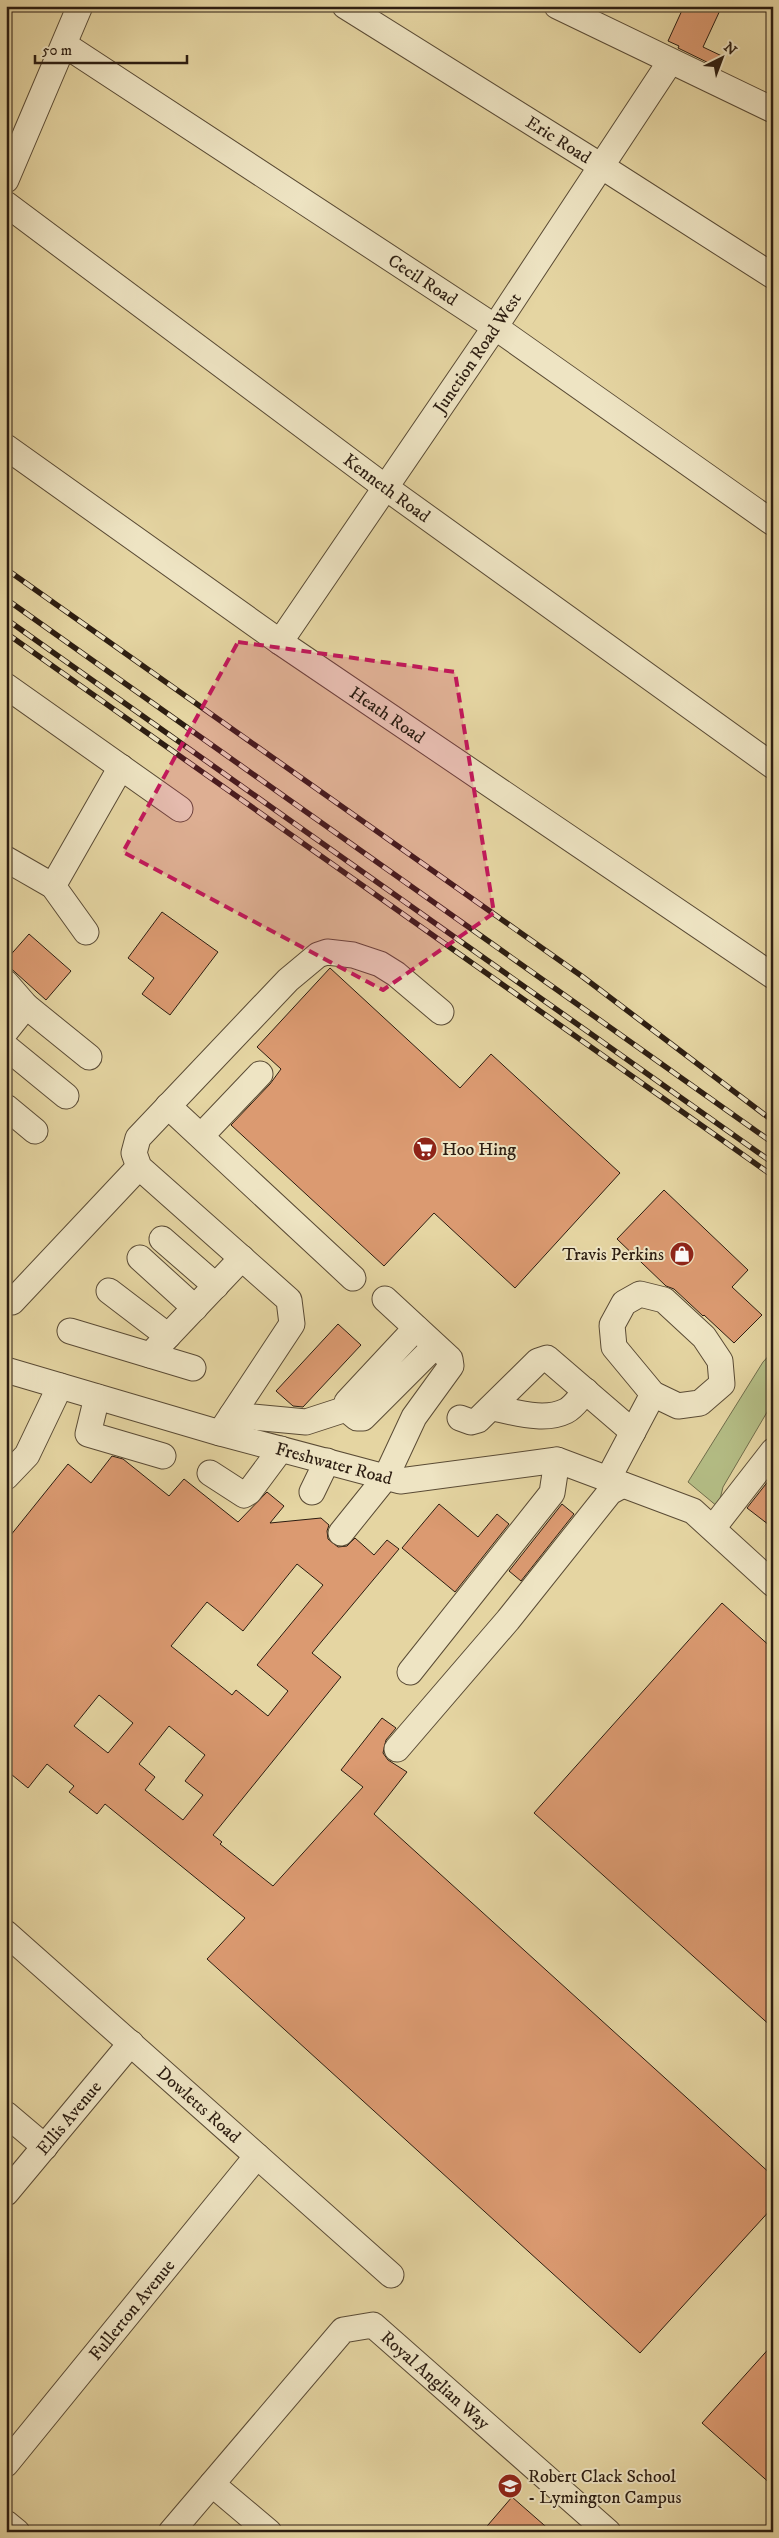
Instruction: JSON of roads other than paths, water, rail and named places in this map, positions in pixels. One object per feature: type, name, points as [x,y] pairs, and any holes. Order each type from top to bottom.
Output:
[{"type":"street","points":[[6,180],[80,6]]},
{"type":"street","name":"Eric Road","points":[[344,6],[773,276]]},
{"type":"street","points":[[557,6],[773,110]]},
{"type":"street","name":"Cecil Road","points":[[65,45],[495,327],[773,523]]},
{"type":"street","name":"Junction Road West","points":[[280,642],[495,327],[670,62]]},
{"type":"street","name":"Kenneth Road","points":[[6,204],[385,487],[773,766]]},
{"type":"street","name":"Heath Road","points":[[6,447],[280,642],[773,976]]},
{"type":"street","points":[[6,686],[180,809]]},
{"type":"street","points":[[53,886],[121,767]]},
{"type":"street","points":[[6,859],[53,886],[86,932]]},
{"type":"street","points":[[226,1424],[292,1324],[289,1300],[139,1167],[134,1153],[138,1138],[288,980],[318,955],[327,952],[353,955],[380,964],[441,1012]]},
{"type":"street","points":[[6,983],[26,1006],[89,1057]]},
{"type":"street","points":[[6,1031],[26,1006]]},
{"type":"street","points":[[6,1047],[66,1096]]},
{"type":"street","points":[[201,1136],[260,1074]]},
{"type":"street","points":[[168,1106],[353,1278]]},
{"type":"street","points":[[6,1108],[35,1131]]},
{"type":"street","points":[[12,1302],[139,1167]]},
{"type":"street","points":[[162,1239],[216,1286]]},
{"type":"street","points":[[140,1258],[195,1308]]},
{"type":"street","points":[[150,1355],[242,1258]]},
{"type":"street","points":[[109,1291],[168,1336]]},
{"type":"street","points":[[640,1294],[664,1300],[704,1337],[720,1361],[722,1384],[700,1403],[678,1406],[652,1394],[614,1347],[612,1325],[624,1303],[640,1294]]},
{"type":"street","points":[[342,1532],[386,1477],[414,1418],[451,1366],[450,1359],[385,1299]]},
{"type":"street","points":[[416,1328],[346,1402],[346,1408],[357,1418],[363,1418],[435,1346]]},
{"type":"street","points":[[70,1331],[194,1368]]},
{"type":"street","points":[[460,1418],[471,1422],[478,1420],[543,1358],[547,1358],[633,1432]]},
{"type":"street","name":"Freshwater Road","points":[[6,1370],[97,1397],[226,1424],[281,1449],[400,1481],[557,1460],[693,1511],[773,1584]]},
{"type":"street","points":[[6,1477],[27,1455],[60,1386]]},
{"type":"street","points":[[492,1408],[536,1416],[552,1415],[568,1410],[586,1391]]},
{"type":"street","points":[[397,1749],[497,1633],[610,1492],[616,1482],[633,1432],[652,1394]]},
{"type":"street","points":[[97,1397],[88,1434],[163,1456]]},
{"type":"street","points":[[226,1424],[306,1422],[346,1408]]},
{"type":"street","points":[[210,1473],[244,1495],[249,1492],[281,1449]]},
{"type":"street","points":[[713,1528],[773,1451]]},
{"type":"street","points":[[410,1672],[552,1493],[557,1460]]},
{"type":"street","points":[[312,1492],[326,1461]]},
{"type":"street","name":"Dowletts Road","points":[[6,1933],[391,2275]]},
{"type":"street","name":"Ellis Avenue","points":[[6,2193],[131,2043]]},
{"type":"street","points":[[6,2114],[45,2146]]},
{"type":"street","name":"Fullerton Avenue","points":[[6,2464],[257,2156]]},
{"type":"street","name":"Royal Anglian Way","points":[[171,2532],[344,2330],[373,2325],[608,2532]]},
{"type":"street","points":[[212,2484],[269,2532]]},
{"type":"street","points":[[6,2523],[17,2532]]},
{"type":"railway","points":[[6,569],[583,977],[773,1121]]},
{"type":"railway","points":[[6,599],[773,1143]]},
{"type":"railway","points":[[6,619],[773,1163]]},
{"type":"railway","points":[[6,633],[773,1176]]},
{"type":"place","name":"Hoo Hing","points":[[425,1149]]},
{"type":"place","name":"Travis Perkins","points":[[682,1254]]},
{"type":"place","name":"Robert Clack School - Lymington Campus","points":[[510,2486]]}]
